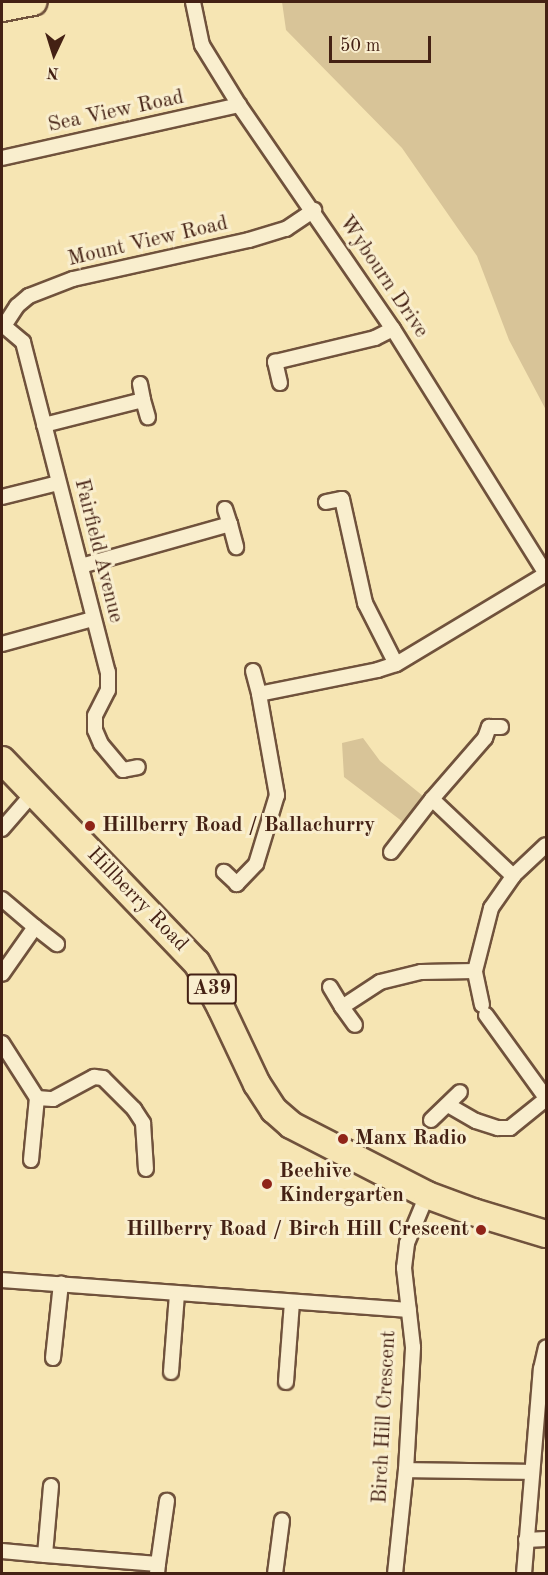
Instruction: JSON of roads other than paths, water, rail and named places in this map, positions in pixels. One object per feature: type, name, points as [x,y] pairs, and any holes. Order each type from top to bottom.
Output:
[{"type":"highway","points":[[2,8],[33,2]]},
{"type":"highway","name":"Hillberry Road","points":[[2,760],[196,963],[221,1008],[257,1084],[274,1110],[311,1137],[426,1195],[546,1234]]},
{"type":"street","name":"Wybourn Drive","points":[[193,2],[202,45],[239,105],[314,210],[393,329],[546,574]]},
{"type":"street","name":"Sea View Road","points":[[2,158],[239,105]]},
{"type":"street","name":"Mount View Road","points":[[3,326],[17,306],[29,296],[73,279],[286,230],[314,210]]},
{"type":"street","name":"Fairfield Avenue","points":[[3,326],[23,342],[110,681],[95,716],[95,730],[101,744],[123,770],[138,767]]},
{"type":"street","points":[[280,383],[274,356],[375,338],[393,329]]},
{"type":"street","points":[[140,384],[148,417]]},
{"type":"street","points":[[44,425],[143,400]]},
{"type":"street","points":[[2,497],[58,483]]},
{"type":"street","points":[[326,502],[342,499],[365,603],[396,664]]},
{"type":"street","points":[[225,509],[236,547]]},
{"type":"street","points":[[81,566],[230,524]]},
{"type":"street","points":[[260,694],[378,670],[396,664],[546,574]]},
{"type":"street","points":[[2,644],[93,619]]},
{"type":"street","points":[[224,872],[237,884],[256,864],[277,795],[260,694],[253,670]]},
{"type":"street","points":[[391,852],[432,799],[486,738],[489,727],[501,727]]},
{"type":"street","points":[[2,829],[34,792]]},
{"type":"street","points":[[432,799],[513,876]]},
{"type":"street","points":[[448,1104],[476,1121],[498,1128],[510,1128],[546,1099],[484,1010],[474,971],[491,908],[513,876],[546,845]]},
{"type":"street","points":[[2,899],[57,944]]},
{"type":"street","points":[[2,974],[35,927]]},
{"type":"street","points":[[342,1007],[380,982],[421,972],[474,971]]},
{"type":"street","points":[[330,987],[355,1025]]},
{"type":"street","points":[[2,1043],[37,1098],[32,1160]]},
{"type":"street","points":[[37,1098],[52,1099],[94,1077],[103,1078],[134,1109],[143,1123],[146,1169]]},
{"type":"street","points":[[431,1120],[460,1092]]},
{"type":"street","name":"Birch Hill Crescent","points":[[395,1574],[406,1470],[413,1347],[404,1269],[407,1243],[426,1195]]},
{"type":"street","points":[[2,1280],[409,1310]]},
{"type":"street","points":[[53,1358],[60,1283]]},
{"type":"street","points":[[171,1372],[177,1294]]},
{"type":"street","points":[[286,1382],[292,1303]]},
{"type":"street","points":[[524,1574],[541,1369],[546,1348]]},
{"type":"street","points":[[406,1470],[531,1472]]},
{"type":"street","points":[[45,1555],[51,1486]]},
{"type":"street","points":[[2,1551],[158,1569],[167,1501]]},
{"type":"street","points":[[275,1574],[282,1520]]},
{"type":"street","points":[[526,1540],[546,1539]]},
{"type":"place","name":"Hillberry Road / Ballachurry","points":[[90,826]]},
{"type":"place","name":"Manx Radio","points":[[343,1139]]},
{"type":"place","name":"Beehive Kindergarten","points":[[267,1184]]},
{"type":"place","name":"Hillberry Road / Birch Hill Crescent","points":[[481,1230]]}]
